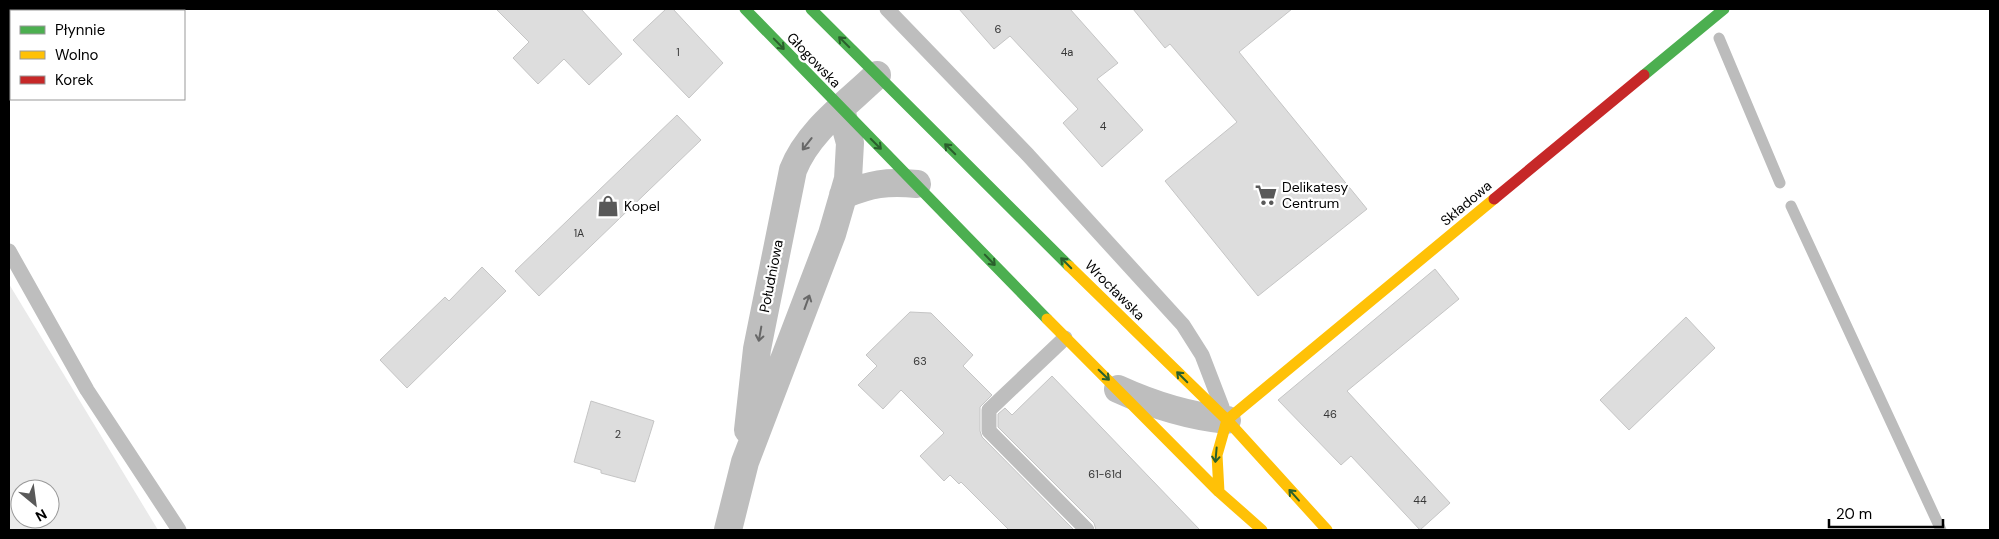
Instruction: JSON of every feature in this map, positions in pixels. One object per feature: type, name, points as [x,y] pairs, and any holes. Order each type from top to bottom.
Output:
[{"type":"street","name":"Głogowska","points":[[745,9],[841,110]]},
{"type":"street","points":[[811,9],[877,75]]},
{"type":"street","name":"Składowa","points":[[1227,420],[1724,9]]},
{"type":"street","name":"Południowa","points":[[745,462],[757,350],[792,170],[809,140],[877,75]]},
{"type":"street","name":"Wrocławska","points":[[877,75],[1227,420],[1327,530]]},
{"type":"street","name":"Południowa","points":[[728,530],[745,462],[805,306],[843,195],[851,160],[847,126],[841,110]]},
{"type":"street","points":[[841,110],[917,184],[1065,338],[1118,388],[1219,492],[1262,530]]},
{"type":"street","points":[[843,195],[872,184],[892,181],[917,184]]},
{"type":"street","points":[[1118,388],[1144,401],[1180,413],[1227,420],[1217,441],[1215,469],[1219,492]]},
{"type":"lane","points":[[887,9],[1028,155],[1183,325],[1202,355],[1227,420]]},
{"type":"lane","points":[[9,251],[87,390],[179,530]]},
{"type":"lane","points":[[1065,338],[989,410],[989,431],[1087,530]]},
{"type":"shaded area","points":[[9,284],[158,530],[9,530]]},
{"type":"building","points":[[496,9],[581,9],[622,54],[589,85],[564,59],[538,84],[513,58],[529,42]]},
{"type":"building","points":[[666,9],[673,9],[723,63],[689,98],[633,40]]},
{"type":"building","points":[[959,9],[1070,9],[1118,63],[1097,79],[1143,130],[1102,167],[1063,123],[1078,109],[1010,36],[994,49]]},
{"type":"building","name":"Delikatesy Centrum","points":[[1133,9],[1292,9],[1239,52],[1367,209],[1258,296],[1165,181],[1237,122],[1170,44],[1165,48]]},
{"type":"building","name":"Kopel","points":[[677,115],[701,140],[539,296],[515,271]]},
{"type":"building","points":[[482,267],[506,291],[407,388],[380,360],[445,297],[449,301]]},
{"type":"building","points":[[1435,269],[1459,299],[1347,391],[1450,503],[1420,530],[1351,456],[1341,465],[1278,400]]},
{"type":"building","points":[[910,312],[931,313],[973,355],[963,366],[992,395],[980,407],[980,431],[982,437],[1074,530],[1009,530],[961,482],[959,484],[950,475],[944,481],[920,456],[944,433],[901,390],[883,409],[858,385],[877,366],[866,355]]},
{"type":"building","points":[[1686,317],[1715,348],[1629,430],[1600,400]]},
{"type":"building","points":[[1052,376],[1200,530],[1096,530],[1094,523],[998,427],[998,414],[1005,408],[1012,415]]},
{"type":"building","points":[[591,401],[654,421],[635,482],[601,473],[601,470],[574,462]]},
{"type":"waterway","points":[[1719,38],[1780,183]]},
{"type":"waterway","points":[[1791,206],[1941,530]]},
{"type":"traffic: fast","points":[[745,9],[1047,319]]},
{"type":"traffic: fast","points":[[811,9],[1069,266]]},
{"type":"traffic: fast","points":[[1644,75],[1724,9]]},
{"type":"traffic: slow","points":[[1219,492],[1217,455],[1227,420],[1494,199]]},
{"type":"traffic: slow","points":[[1069,266],[1227,420],[1327,530]]},
{"type":"traffic: slow","points":[[1047,319],[1219,492],[1262,530]]},
{"type":"traffic: jam","points":[[1494,199],[1644,75]]},
{"type":"place","name":"Delikatesy Centrum","points":[[1266,195]]},
{"type":"place","name":"Kopel","points":[[608,206]]}]
